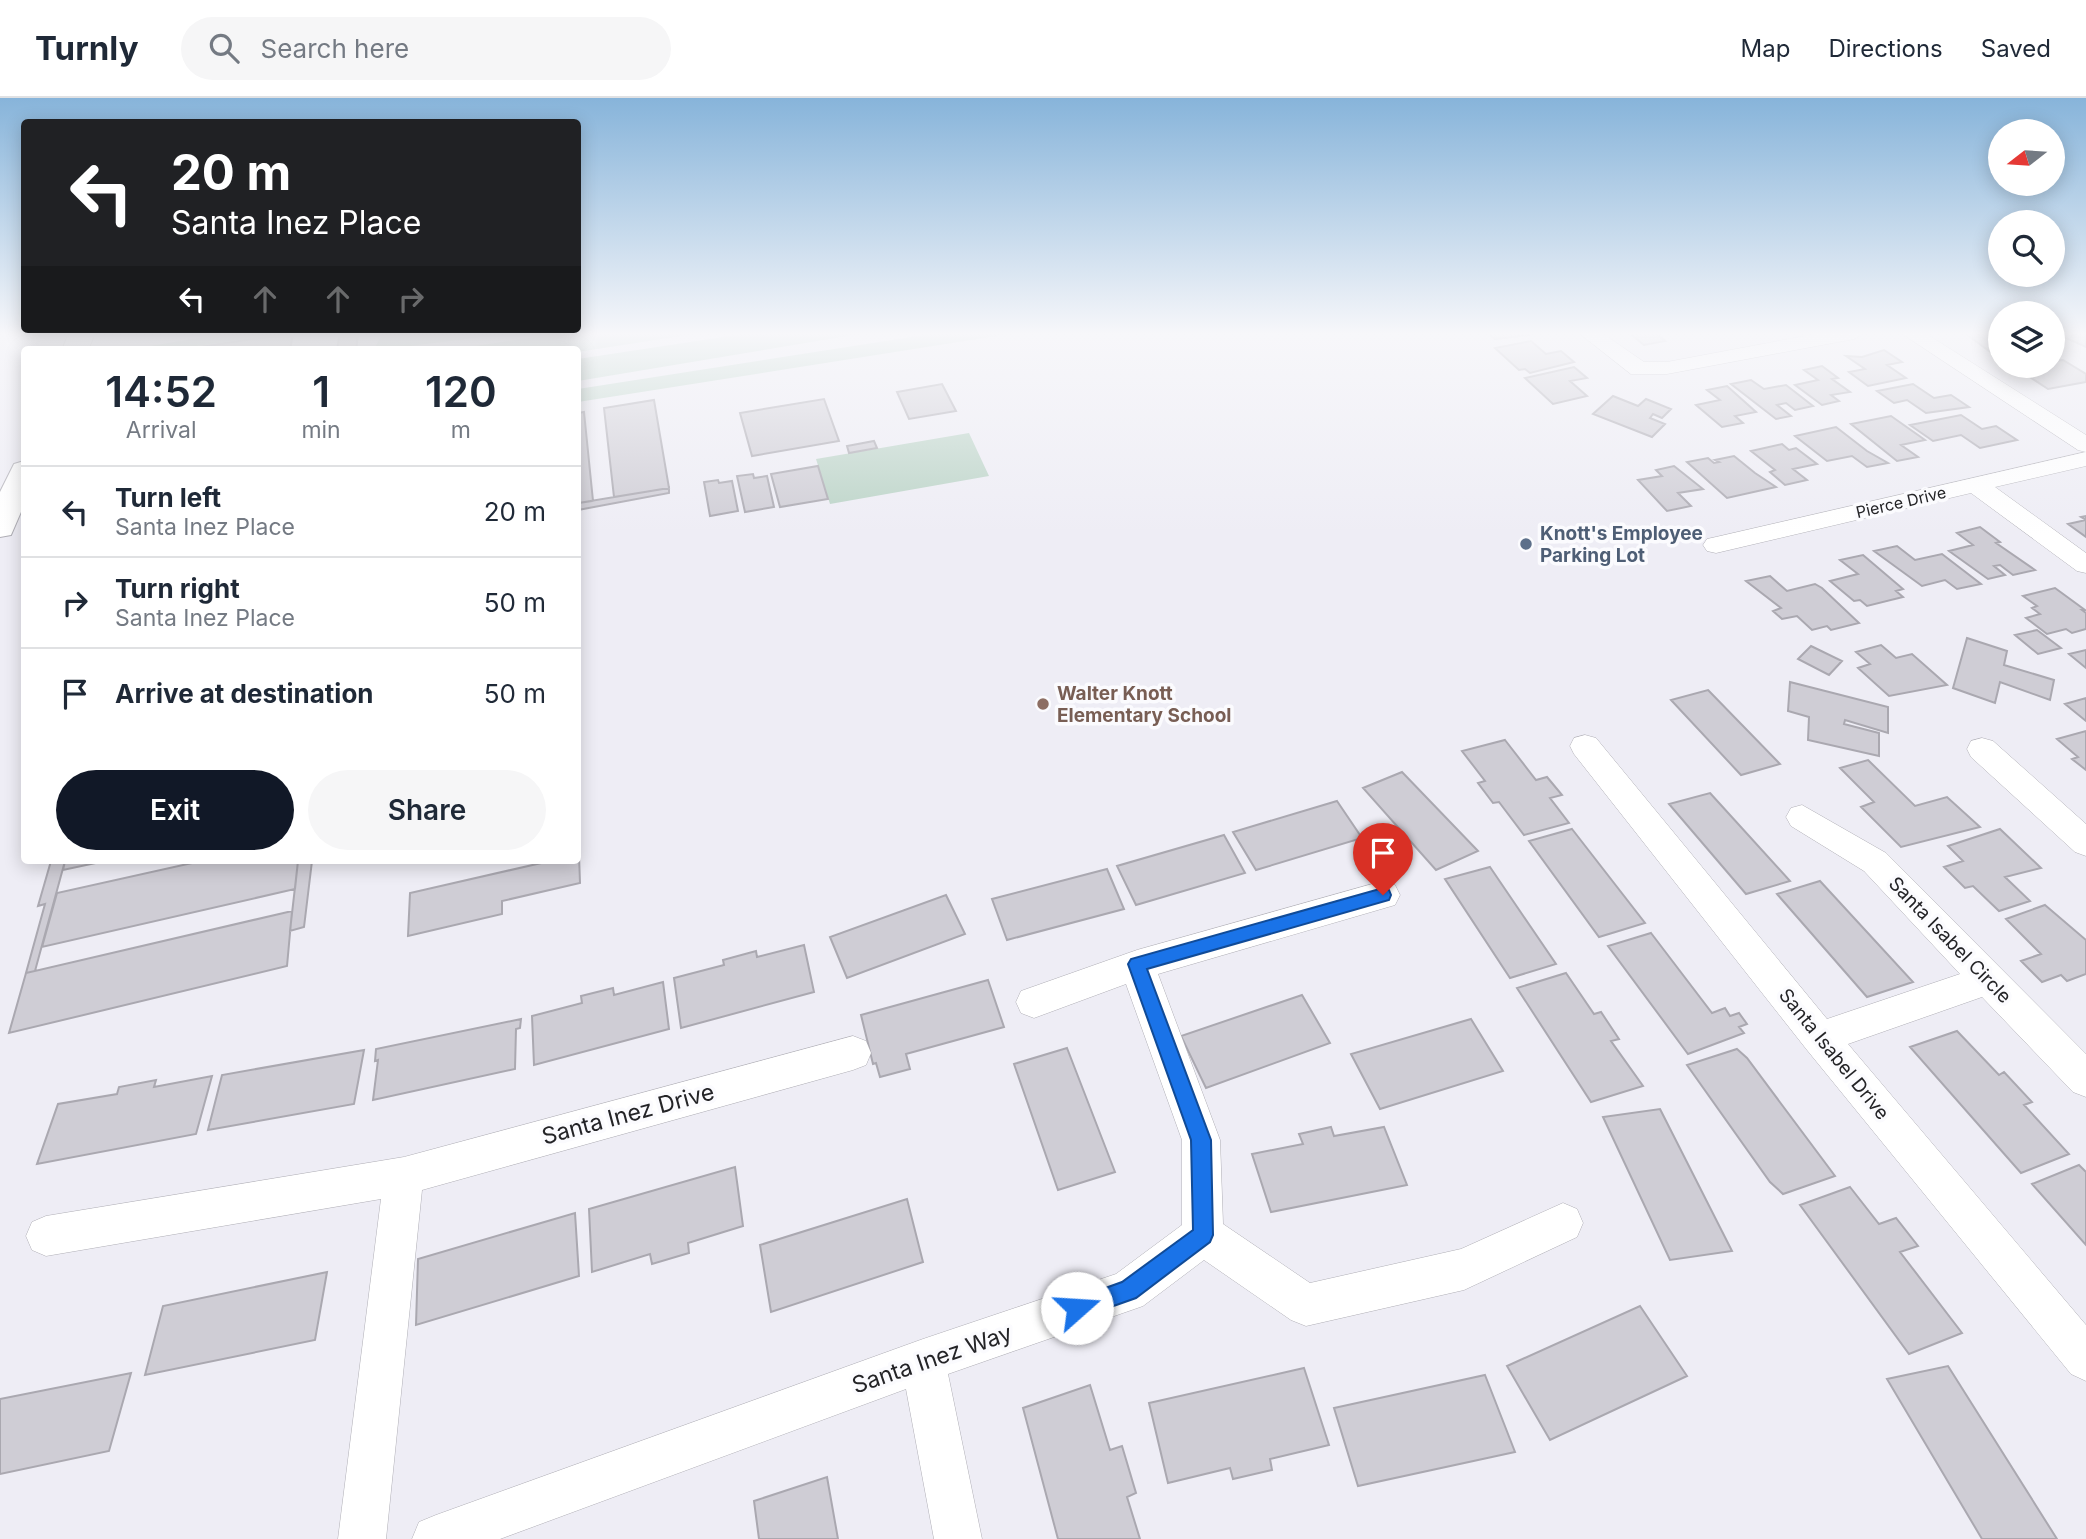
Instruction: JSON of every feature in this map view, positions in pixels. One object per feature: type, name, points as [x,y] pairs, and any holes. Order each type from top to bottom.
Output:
[{"type":"main road","points":[[0,528],[21,477]]},
{"type":"street","points":[[2016,400],[2086,445]]},
{"type":"street","name":"Pierce Drive","points":[[1716,545],[2086,459]]},
{"type":"street","points":[[1976,485],[2086,565]]},
{"type":"street","name":"Santa Isabel Drive","points":[[1586,746],[1820,1038],[2086,1359]]},
{"type":"street","points":[[1982,750],[2086,843]]},
{"type":"street","name":"Santa Isabel Circle","points":[[1802,817],[1875,862],[2086,1080]]},
{"type":"street","points":[[1034,1002],[1137,964],[1383,895]]},
{"type":"street","points":[[1137,964],[1201,1140],[1203,1235],[1307,1305],[1464,1269],[1563,1223]]},
{"type":"street","points":[[1820,1038],[1989,979]]},
{"type":"street","name":"Santa Inez Drive","points":[[46,1236],[404,1176],[853,1053]]},
{"type":"street","points":[[362,1539],[404,1176]]},
{"type":"street","name":"Santa Inez Way","points":[[436,1539],[923,1361],[1128,1291],[1203,1235]]},
{"type":"street","points":[[923,1361],[958,1539]]},
{"type":"green space","points":[[969,433],[989,476],[830,504],[816,459]]},
{"type":"building","points":[[654,400],[669,488],[614,497],[604,408]]},
{"type":"building","points":[[824,400],[839,441],[752,456],[740,413]]},
{"type":"building","points":[[901,400],[950,400],[956,411],[909,419]]},
{"type":"building","points":[[1549,400],[1569,400],[1553,404]]},
{"type":"building","points":[[1608,400],[1624,400],[1638,406],[1649,400],[1671,409],[1662,418],[1653,414],[1650,418],[1665,424],[1652,437],[1593,414]]},
{"type":"building","points":[[1719,400],[1743,400],[1756,412],[1735,416],[1743,423],[1722,427],[1696,405]]},
{"type":"building","points":[[1752,400],[1806,400],[1813,406],[1795,410],[1786,403],[1777,405],[1791,416],[1776,419]]},
{"type":"building","points":[[1816,400],[1839,401],[1822,405]]},
{"type":"building","points":[[1907,400],[1959,400],[1969,407],[1926,413]]},
{"type":"building","points":[[581,412],[584,412],[593,501],[581,503]]},
{"type":"building","points":[[1961,415],[1982,429],[1996,426],[2017,440],[1980,448],[1961,435],[1933,441],[1910,425]]},
{"type":"building","points":[[1891,416],[1925,440],[1901,445],[1918,457],[1897,461],[1851,424]]},
{"type":"building","points":[[1836,427],[1888,463],[1867,467],[1852,456],[1827,461],[1795,436]]},
{"type":"building","points":[[874,441],[877,448],[849,453],[847,446]]},
{"type":"building","points":[[1782,444],[1789,450],[1796,448],[1817,464],[1793,469],[1807,480],[1785,485],[1770,472],[1775,470],[1751,451]]},
{"type":"building","points":[[1734,456],[1776,487],[1727,498],[1687,462],[1708,458],[1714,463],[1719,462],[1715,460]]},
{"type":"building","points":[[818,466],[828,499],[780,507],[771,474]]},
{"type":"building","points":[[1674,466],[1703,489],[1678,493],[1691,506],[1667,511],[1638,480],[1662,476],[1656,470]]},
{"type":"building","points":[[753,474],[754,478],[767,476],[774,507],[745,512],[737,476]]},
{"type":"building","points":[[718,480],[719,483],[732,481],[738,511],[710,516],[704,482]]},
{"type":"building","points":[[669,488],[669,493],[581,509],[581,503]]},
{"type":"building","points":[[2086,520],[2086,537],[2068,524]]},
{"type":"building","points":[[1980,527],[2000,542],[1996,543],[2035,570],[2013,575],[2000,565],[1994,566],[2005,575],[1988,579],[1949,551],[1973,545],[1957,533]]},
{"type":"building","points":[[1897,546],[1915,560],[1942,554],[1981,584],[1957,589],[1945,580],[1922,586],[1874,551]]},
{"type":"building","points":[[1863,555],[1903,589],[1896,591],[1903,597],[1867,606],[1860,600],[1854,601],[1830,581],[1858,574],[1840,560]]},
{"type":"building","points":[[1770,576],[1787,591],[1815,584],[1859,623],[1831,630],[1827,626],[1812,630],[1797,616],[1782,619],[1773,611],[1781,608],[1746,581]]},
{"type":"building","points":[[2055,588],[2085,610],[2082,610],[2086,613],[2086,629],[2072,633],[2066,629],[2047,634],[2026,618],[2040,614],[2032,608],[2037,606],[2023,596]]},
{"type":"building","points":[[2037,630],[2061,648],[2038,654],[2015,635]]},
{"type":"building","points":[[1967,638],[2007,651],[2004,665],[2054,680],[2050,700],[2000,682],[1995,703],[1953,688]]},
{"type":"building","points":[[1881,645],[1896,658],[1912,654],[1947,685],[1889,696],[1858,668],[1870,664],[1856,652]]},
{"type":"building","points":[[1811,646],[1842,661],[1829,675],[1798,659]]},
{"type":"building","points":[[2086,650],[2086,668],[2069,654]]},
{"type":"building","points":[[1790,682],[1888,707],[1888,733],[1845,720],[1844,724],[1879,733],[1879,756],[1808,740],[1809,717],[1788,711]]},
{"type":"building","points":[[1708,690],[1780,764],[1741,775],[1671,700]]},
{"type":"building","points":[[2086,698],[2086,721],[2065,704]]},
{"type":"building","points":[[2086,731],[2086,770],[2072,759],[2078,757],[2057,739]]},
{"type":"building","points":[[1505,740],[1536,780],[1547,777],[1562,795],[1550,798],[1569,823],[1524,835],[1499,802],[1493,803],[1478,783],[1485,781],[1462,751]]},
{"type":"building","points":[[1868,760],[1915,806],[1947,797],[1980,827],[1901,847],[1861,807],[1874,802],[1840,768]]},
{"type":"building","points":[[1402,772],[1478,851],[1436,870],[1363,788]]},
{"type":"building","points":[[1710,793],[1790,881],[1746,894],[1669,804]]},
{"type":"building","points":[[1337,801],[1362,838],[1256,870],[1233,832]]},
{"type":"building","points":[[1572,829],[1645,923],[1599,937],[1529,841]]},
{"type":"building","points":[[2000,829],[2041,868],[2005,877],[2030,901],[1999,911],[1973,886],[1965,888],[1944,867],[1963,861],[1948,846]]},
{"type":"building","points":[[1224,835],[1245,873],[1136,905],[1117,866]]},
{"type":"building","points":[[50,864],[64,864],[35,971],[26,973],[45,904],[38,906]]},
{"type":"building","points":[[64,864],[91,864],[63,870]]},
{"type":"building","points":[[188,864],[298,864],[295,889],[42,947],[57,893]]},
{"type":"building","points":[[298,864],[312,864],[304,927],[290,931]]},
{"type":"building","points":[[537,864],[579,864],[580,883],[502,901],[502,914],[408,936],[410,893]]},
{"type":"building","points":[[1490,867],[1556,964],[1510,978],[1445,879]]},
{"type":"building","points":[[1107,869],[1124,909],[1007,940],[992,899]]},
{"type":"building","points":[[1820,881],[1913,982],[1867,997],[1777,894]]},
{"type":"building","points":[[946,895],[965,934],[847,978],[830,937]]},
{"type":"building","points":[[2045,905],[2086,940],[2086,974],[2067,981],[2061,975],[2042,982],[2021,961],[2041,954],[2006,919]]},
{"type":"building","points":[[292,911],[287,966],[9,1033],[26,973]]},
{"type":"building","points":[[1651,933],[1712,1013],[1725,1008],[1730,1016],[1739,1013],[1747,1024],[1739,1027],[1744,1033],[1688,1054],[1608,946]]},
{"type":"building","points":[[804,945],[814,992],[681,1028],[674,978],[724,965],[723,960],[756,951],[757,957]]},
{"type":"building","points":[[1566,973],[1594,1014],[1601,1012],[1619,1039],[1611,1041],[1643,1086],[1591,1102],[1517,988]]},
{"type":"building","points":[[988,980],[1004,1027],[906,1054],[910,1069],[880,1077],[876,1063],[873,1064],[861,1015]]},
{"type":"building","points":[[663,982],[669,1029],[534,1065],[532,1016],[582,1003],[581,996],[613,988],[614,995]]},
{"type":"building","points":[[1302,995],[1330,1043],[1206,1088],[1181,1036]]},
{"type":"building","points":[[521,1019],[520,1028],[516,1029],[515,1069],[373,1100],[378,1060],[375,1061],[376,1049]]},
{"type":"building","points":[[1471,1019],[1503,1071],[1380,1109],[1351,1054]]},
{"type":"building","points":[[1957,1031],[1999,1075],[2004,1072],[2032,1102],[2024,1105],[2069,1154],[2021,1173],[1910,1047]]},
{"type":"building","points":[[1067,1048],[1115,1172],[1058,1190],[1014,1064]]},
{"type":"building","points":[[1737,1049],[1747,1058],[1835,1176],[1783,1194],[1770,1182],[1687,1065]]},
{"type":"building","points":[[364,1050],[354,1104],[208,1130],[222,1075]]},
{"type":"building","points":[[212,1076],[196,1134],[37,1164],[58,1104],[117,1094],[119,1087],[156,1080],[154,1087]]},
{"type":"building","points":[[1660,1109],[1732,1251],[1670,1260],[1603,1117]]},
{"type":"building","points":[[1331,1127],[1334,1136],[1384,1127],[1407,1185],[1271,1212],[1252,1154],[1303,1144],[1299,1134]]},
{"type":"building","points":[[2079,1165],[2086,1172],[2086,1245],[2032,1184]]},
{"type":"building","points":[[735,1167],[743,1226],[688,1243],[689,1253],[652,1264],[650,1254],[592,1272],[589,1209]]},
{"type":"building","points":[[1850,1187],[1879,1224],[1896,1218],[1918,1246],[1900,1252],[1962,1333],[1909,1354],[1800,1205]]},
{"type":"building","points":[[907,1199],[923,1262],[771,1312],[760,1245]]},
{"type":"building","points":[[575,1213],[579,1276],[416,1325],[418,1259]]},
{"type":"building","points":[[327,1272],[315,1340],[145,1375],[163,1306]]},
{"type":"building","points":[[1640,1306],[1687,1376],[1550,1440],[1507,1366]]},
{"type":"building","points":[[1948,1366],[2057,1539],[1982,1539],[1887,1379]]},
{"type":"building","points":[[1304,1368],[1329,1445],[1270,1459],[1272,1470],[1233,1479],[1230,1468],[1168,1483],[1149,1403]]},
{"type":"building","points":[[131,1373],[109,1451],[0,1474],[0,1399]]},
{"type":"building","points":[[1485,1375],[1515,1452],[1358,1486],[1334,1408]]},
{"type":"building","points":[[1090,1385],[1110,1450],[1122,1446],[1136,1493],[1127,1497],[1140,1539],[1058,1539],[1023,1408]]},
{"type":"building","points":[[827,1477],[838,1539],[759,1539],[754,1501]]},
{"type":"place","name":"Knott's Employee Parking Lot","points":[[1526,544]]},
{"type":"place","name":"Walter Knott Elementary School","points":[[1043,704]]},
{"type":"route","points":[[1077,1308],[1128,1291],[1203,1235],[1201,1140],[1137,964],[1383,895]]}]
